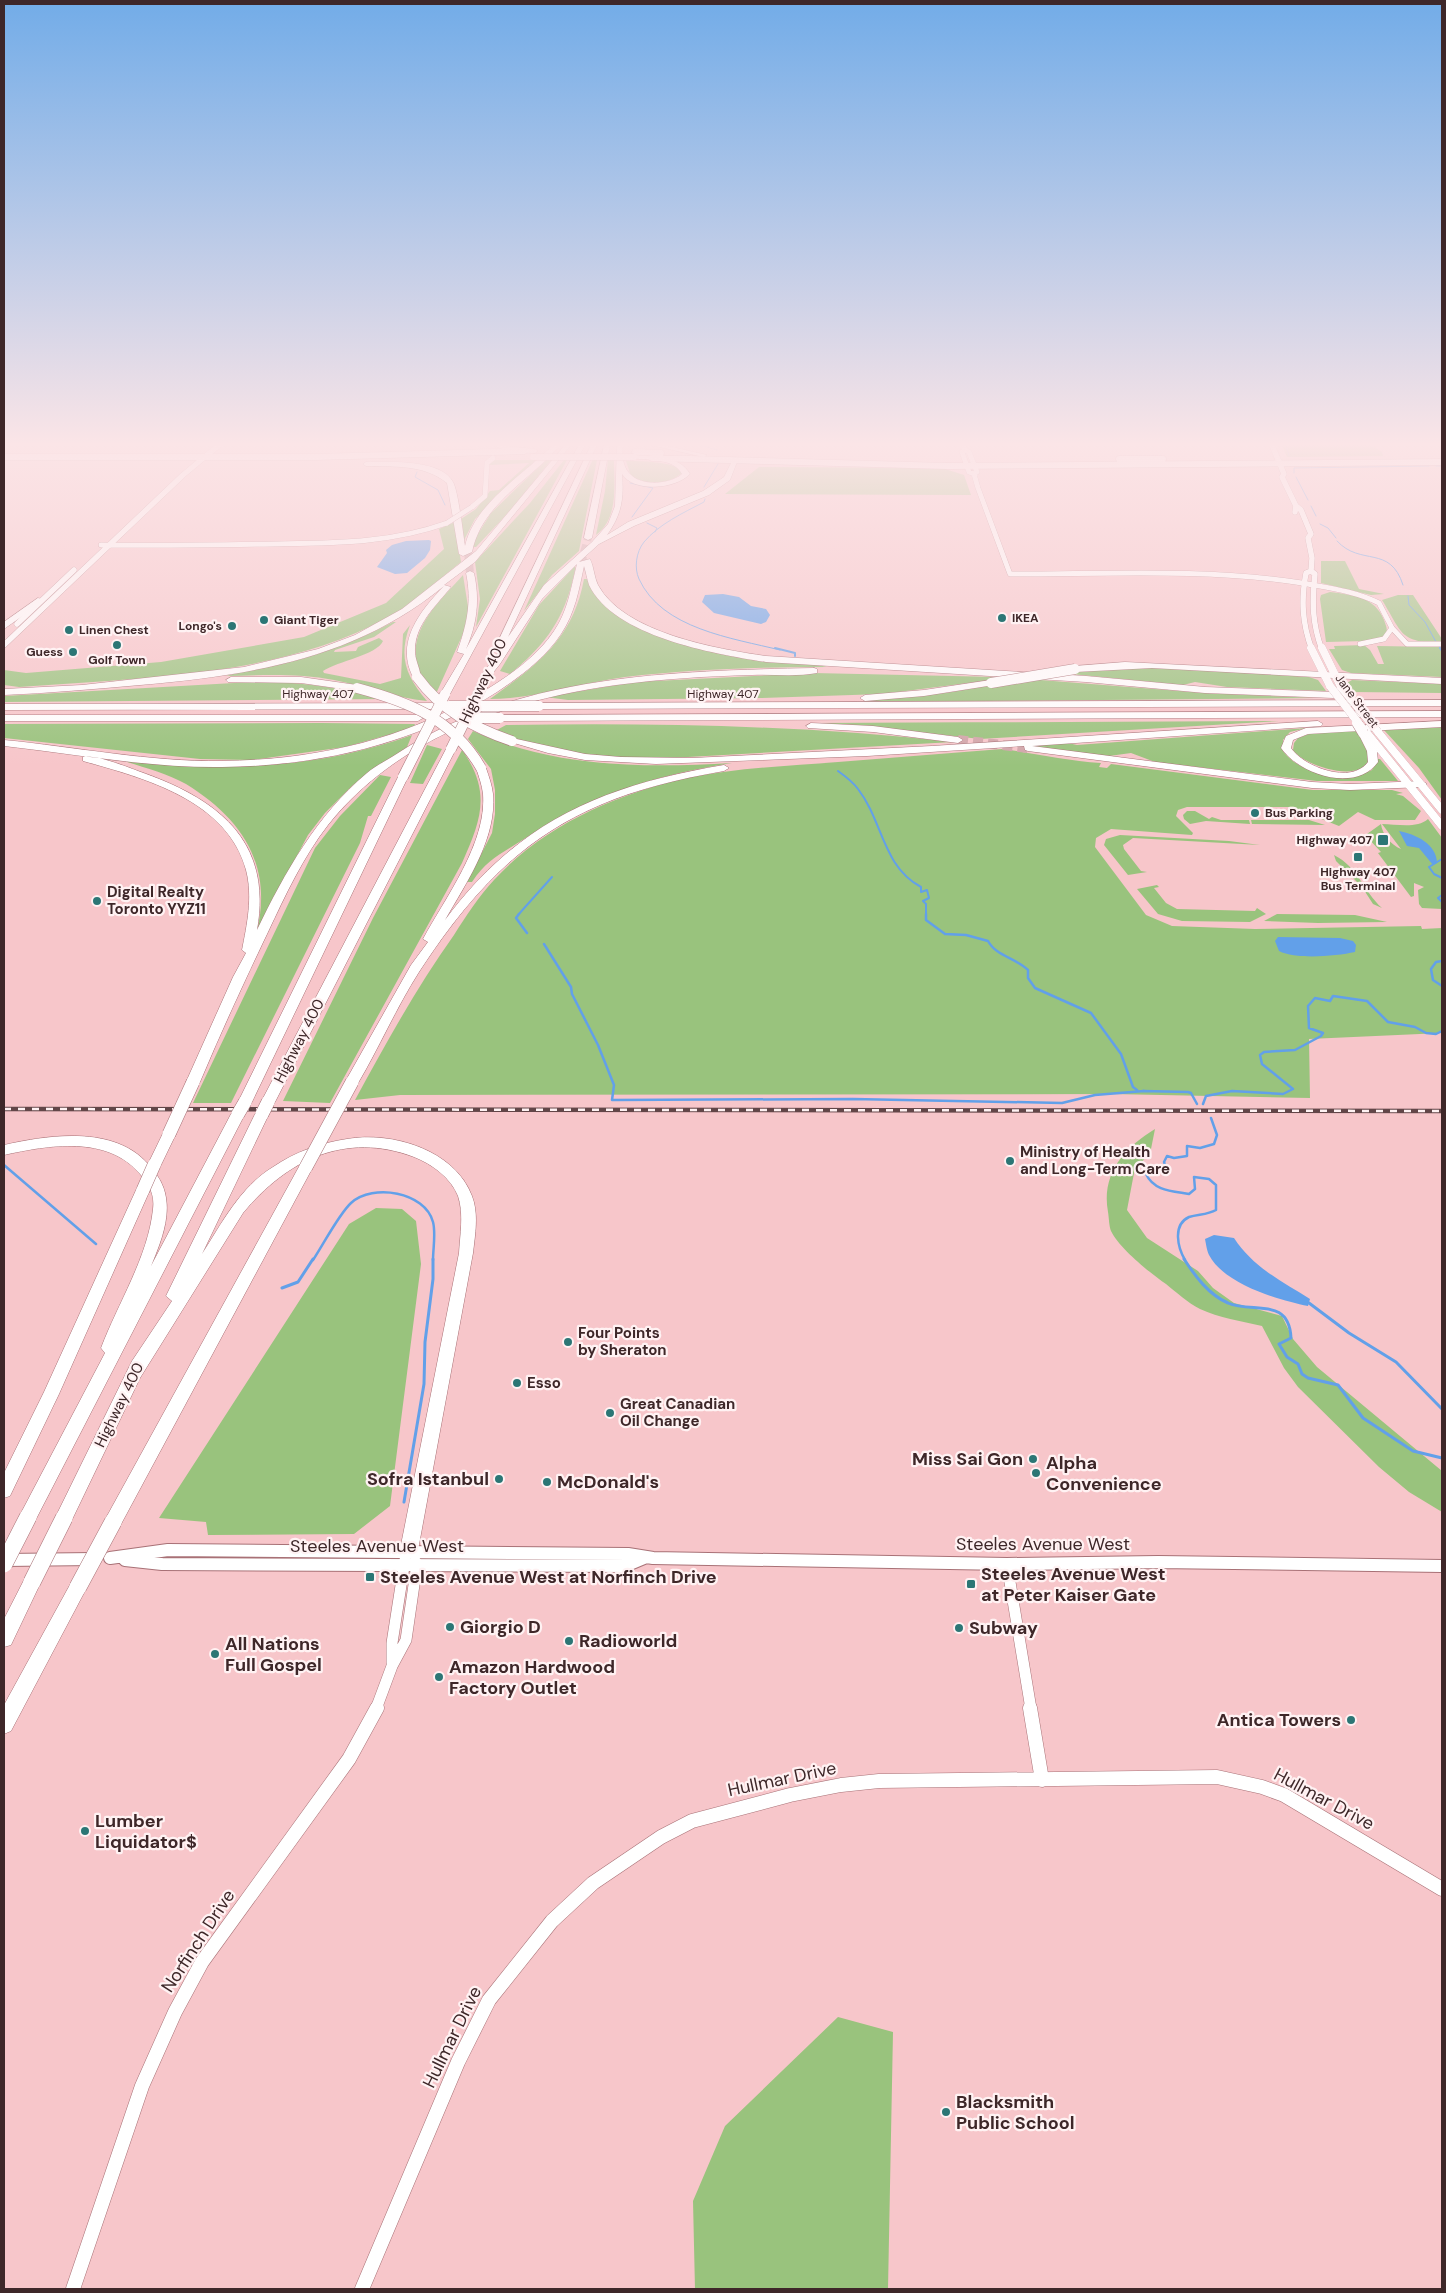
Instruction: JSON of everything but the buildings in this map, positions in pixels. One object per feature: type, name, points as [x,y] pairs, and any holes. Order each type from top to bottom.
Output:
[{"type":"highway","name":"Highway 400","points":[[4,1564],[242,1108],[445,694],[524,552]]},
{"type":"highway","name":"Highway 400","points":[[4,1638],[265,1108],[451,749],[545,552]]},
{"type":"highway","points":[[489,672],[506,651],[535,602],[548,587],[586,552]]},
{"type":"highway","points":[[470,553],[425,612],[413,631],[410,639],[411,658],[418,678],[431,695],[450,712],[479,728],[512,741],[576,757],[634,762],[675,762],[841,754],[1442,716]]},
{"type":"highway","points":[[85,688],[237,672],[288,660],[330,647],[367,632],[404,611],[470,553]]},
{"type":"highway","points":[[4,743],[221,764],[316,756],[384,740],[462,710],[496,688],[529,663],[554,638],[564,623],[571,608],[584,563],[593,584],[616,609],[652,630],[691,644],[766,659],[1086,679],[1244,692],[1442,698]]},
{"type":"highway","points":[[445,694],[474,617],[474,598],[470,573]]},
{"type":"highway","points":[[4,626],[41,600]]},
{"type":"highway","points":[[681,706],[868,698],[924,693],[1076,668],[1125,665],[1442,681]]},
{"type":"highway","points":[[4,1490],[51,1394],[236,985],[300,859],[326,821],[370,776],[417,744],[483,715],[534,698],[616,682],[754,672],[938,670]]},
{"type":"highway","points":[[4,692],[265,679],[311,681],[357,688],[407,704],[442,723],[467,746],[481,768],[488,798],[484,827],[470,862],[413,972],[4,1724]]},
{"type":"highway","name":"Highway 407","points":[[4,707],[1442,703]]},
{"type":"highway","name":"Highway 407","points":[[4,718],[1442,716]]},
{"type":"highway","points":[[600,718],[828,726],[958,740]]},
{"type":"highway","points":[[1357,723],[1365,733],[1372,750],[1373,762],[1368,768],[1356,773],[1339,774],[1315,770],[1297,761],[1286,748],[1289,738],[1306,731],[1442,724]]},
{"type":"highway","points":[[4,743],[83,758],[150,776],[183,791],[204,804],[222,820],[236,836],[246,856],[256,896],[252,936],[236,985]]},
{"type":"highway","points":[[1028,748],[1312,784],[1350,786],[1422,784]]},
{"type":"highway","points":[[413,972],[466,902],[496,868],[520,847],[569,815],[625,791],[677,777],[743,765],[841,754]]},
{"type":"highway","points":[[4,1150],[34,1142],[62,1140],[102,1145],[125,1154],[143,1165],[159,1191],[161,1211],[154,1237],[117,1322],[96,1386]]},
{"type":"highway","points":[[134,1374],[238,1209],[256,1186],[276,1170],[309,1152],[348,1143],[372,1142],[394,1145],[432,1159],[458,1182],[467,1203],[466,1246],[410,1560]]},
{"type":"main road","points":[[4,642],[41,600],[93,552]]},
{"type":"main road","points":[[4,642],[101,552]]},
{"type":"main road","name":"Jane Street","points":[[1311,552],[1311,571]]},
{"type":"main road","name":"Jane Street","points":[[1311,571],[1306,573],[1302,608],[1308,638],[1330,686],[1357,723]]},
{"type":"main road","name":"Jane Street","points":[[1311,571],[1316,574],[1312,610],[1323,650],[1341,687],[1442,810]]},
{"type":"main road","name":"Jane Street","points":[[1365,733],[1442,826]]},
{"type":"main road","name":"Steeles Avenue West","points":[[4,1560],[110,1558],[162,1564],[523,1558],[625,1566],[644,1558],[1006,1564],[1158,1562],[1442,1566]]},
{"type":"street","points":[[1002,552],[1010,574],[1205,573],[1274,580],[1349,592],[1365,596],[1379,603],[1392,628],[1407,644],[1442,644]]},
{"type":"street","points":[[1360,644],[1384,639],[1392,628]]},
{"type":"street","name":"Norfinch Drive","points":[[72,2289],[142,2086],[175,2012],[202,1962],[349,1759],[377,1708],[392,1666],[406,1640],[410,1560]]},
{"type":"street","points":[[1006,1564],[1042,1780]]},
{"type":"street","name":"Hullmar Drive","points":[[362,2289],[458,2062],[488,2000],[552,1921],[593,1883],[661,1837],[692,1821],[840,1785],[879,1781],[1207,1777],[1262,1787],[1317,1813],[1442,1889]]},
{"type":"green space","points":[[441,552],[460,552],[461,562],[399,611],[346,637],[301,652],[255,663],[161,677],[19,687],[4,685],[4,670],[26,673],[161,662],[304,637],[386,603]]},
{"type":"green space","points":[[484,552],[517,552],[476,627],[480,599],[475,562]]},
{"type":"green space","points":[[551,552],[578,552],[552,575],[524,611]]},
{"type":"green space","points":[[1321,561],[1345,561],[1359,589],[1384,594],[1371,595],[1321,583]]},
{"type":"green space","points":[[575,566],[568,597],[549,634],[541,645],[510,674],[500,671],[539,605]]},
{"type":"green space","points":[[463,575],[469,613],[467,625],[435,696],[420,673],[416,658],[416,645],[426,619],[434,607]]},
{"type":"green space","points":[[584,579],[587,579],[598,598],[615,613],[639,627],[665,638],[693,647],[746,659],[813,664],[827,667],[726,669],[650,674],[608,680],[541,694],[490,699],[537,662],[562,634],[579,600]]},
{"type":"green space","points":[[1330,592],[1362,598],[1375,606],[1384,620],[1387,629],[1386,636],[1365,641],[1326,642],[1320,599],[1321,595]]},
{"type":"green space","points":[[1398,595],[1413,595],[1442,639],[1442,643],[1417,641],[1404,634],[1382,600]]},
{"type":"green space","points":[[396,622],[374,637],[335,650],[334,652],[356,651],[358,647],[379,638],[383,641],[379,646],[365,654],[323,671],[324,673],[380,684],[401,678],[403,634],[410,625],[406,636],[406,666],[414,683],[427,701],[307,676],[226,676],[282,664],[330,650]]},
{"type":"green space","points":[[1364,645],[1370,650],[1378,664],[1384,664],[1377,646],[1442,647],[1442,677],[1351,673],[1342,670],[1329,649],[1335,649],[1334,646]]},
{"type":"green space","points":[[1123,667],[1309,677],[1318,680],[1326,691],[1227,687],[1195,682],[1183,685],[1061,673]]},
{"type":"green space","points":[[813,673],[998,677],[1000,679],[882,694],[761,698],[568,700],[545,697],[635,682]]},
{"type":"green space","points":[[1028,679],[1205,693],[1316,698],[864,702],[864,699],[945,693]]},
{"type":"green space","points":[[1352,680],[1442,684],[1442,693],[1353,692],[1347,683]]},
{"type":"green space","points":[[268,681],[327,687],[384,699],[4,702],[4,696]]},
{"type":"green space","points":[[1279,721],[980,739],[856,725],[814,723]]},
{"type":"green space","points":[[4,724],[415,724],[413,728],[345,747],[252,760],[200,759],[4,738]]},
{"type":"green space","points":[[506,725],[730,726],[897,736],[953,742],[652,759],[592,755],[552,749],[495,731]]},
{"type":"green space","points":[[1442,727],[1442,800],[1419,768],[1383,729]]},
{"type":"green space","points":[[1307,728],[1290,732],[1283,740],[1283,751],[1291,760],[1301,766],[1324,775],[1349,776],[1372,770],[1378,759],[1380,759],[1398,781],[1317,781],[1155,762],[1131,753],[1109,756],[1027,746],[1068,743],[1077,745]]},
{"type":"green space","points":[[1355,730],[1369,754],[1365,766],[1357,770],[1334,770],[1321,767],[1309,762],[1293,750],[1294,743],[1298,738],[1309,734]]},
{"type":"green space","points":[[473,731],[504,743],[536,752],[600,763],[699,765],[732,763],[649,781],[624,789],[574,810],[501,853],[483,868],[472,882],[467,882],[492,833],[495,814],[495,790],[491,769],[468,739]]},
{"type":"green space","points":[[412,735],[407,747],[353,785],[325,813],[308,835],[257,931],[261,907],[260,885],[256,864],[248,845],[237,828],[223,812],[186,784],[162,773],[121,760],[197,765],[268,765],[339,756]]},
{"type":"green space","points":[[427,745],[442,749],[423,784],[410,783]]},
{"type":"green space","points":[[1002,749],[1076,761],[1101,763],[1099,767],[1107,768],[1111,764],[1313,790],[1392,790],[1403,793],[1396,794],[1403,796],[1421,811],[1415,820],[1375,820],[1358,812],[1339,826],[1291,807],[1187,807],[1178,810],[1176,816],[1193,833],[1192,835],[1111,829],[1096,838],[1095,847],[1146,915],[1172,926],[1255,929],[1421,926],[1422,929],[1442,928],[1442,1033],[1309,1039],[1310,1098],[1112,1094],[400,1095],[355,1100],[390,1036],[468,913],[494,880],[513,861],[558,828],[608,803],[634,793],[687,778],[762,768]]},
{"type":"green space","points":[[462,750],[477,779],[480,806],[474,833],[462,863],[330,1103],[283,1101],[373,918]]},
{"type":"green space","points":[[380,775],[391,777],[371,816],[368,816],[360,843],[231,1103],[193,1103],[315,848],[340,816]]},
{"type":"green space","points":[[1187,811],[1195,811],[1209,819],[1212,817],[1221,820],[1249,820],[1250,824],[1206,821],[1190,824],[1184,819],[1183,815]]},
{"type":"green space","points":[[1428,819],[1442,838],[1442,909],[1422,908],[1419,904],[1418,890],[1424,887],[1414,883],[1414,896],[1411,897],[1378,853],[1381,852],[1367,837],[1367,834],[1381,824],[1383,832],[1388,839],[1401,849],[1382,824],[1412,825]]},
{"type":"green space","points":[[1251,820],[1309,820],[1325,825],[1252,824]]},
{"type":"green space","points":[[1120,835],[1229,841],[1260,845],[1133,838],[1123,845],[1124,849],[1141,871],[1147,872],[1128,875],[1104,845],[1106,839]]},
{"type":"green space","points":[[1334,855],[1349,866],[1382,908],[1373,904],[1362,887],[1336,861]]},
{"type":"green space","points":[[1157,885],[1159,887],[1154,888],[1166,903],[1177,909],[1255,911],[1257,908],[1266,914],[1250,922],[1182,921],[1158,914],[1137,889]]},
{"type":"green space","points":[[1277,914],[1355,915],[1387,922],[1318,923],[1264,921]]},
{"type":"green space","points":[[1155,1129],[1150,1154],[1135,1168],[1127,1210],[1147,1238],[1198,1271],[1213,1288],[1234,1303],[1282,1316],[1293,1339],[1317,1367],[1442,1471],[1442,1512],[1409,1492],[1379,1467],[1298,1387],[1284,1368],[1262,1326],[1222,1317],[1196,1307],[1144,1267],[1115,1238],[1110,1227],[1107,1198],[1112,1174],[1117,1163],[1125,1154],[1144,1136]]},
{"type":"green space","points":[[376,1208],[402,1209],[416,1221],[421,1264],[390,1506],[354,1534],[208,1535],[206,1522],[159,1518],[349,1224]]},
{"type":"green space","points":[[838,2017],[893,2032],[888,2289],[695,2289],[693,2201],[725,2126]]},
{"type":"water","points":[[429,552],[425,558],[407,573],[395,574],[377,567],[387,553]]},
{"type":"water","points":[[723,594],[739,597],[751,606],[766,609],[770,615],[766,622],[761,624],[714,613],[702,602],[705,595]]},
{"type":"water","points":[[1399,831],[1418,837],[1429,845],[1436,856],[1437,863],[1433,865],[1419,848],[1407,846]]},
{"type":"water","points":[[1278,937],[1340,938],[1353,941],[1356,945],[1355,952],[1338,955],[1296,956],[1279,951],[1275,941]]},
{"type":"water","points":[[1214,1235],[1234,1238],[1259,1265],[1310,1299],[1308,1306],[1267,1295],[1239,1282],[1227,1274],[1216,1265],[1208,1252],[1205,1239]]},
{"type":"waterway","points":[[639,552],[637,570],[639,579],[650,596],[664,610],[700,629],[780,650]]},
{"type":"waterway","points":[[1354,552],[1391,564],[1403,585]]},
{"type":"waterway","points":[[1408,596],[1409,605],[1425,622],[1436,642]]},
{"type":"waterway","points":[[775,648],[795,653],[795,656]]},
{"type":"waterway","points":[[838,771],[858,789],[898,867],[908,878],[921,887],[921,892],[927,890],[929,898],[923,901],[926,904],[926,920],[945,934],[966,935],[988,941],[1001,954],[1028,970],[1028,978],[1035,988],[1091,1013],[1121,1054],[1133,1087],[1137,1090]]},
{"type":"waterway","points":[[1442,859],[1429,867],[1434,874],[1442,878]]},
{"type":"waterway","points":[[518,915],[552,877]]},
{"type":"waterway","points":[[1442,895],[1438,898],[1442,902]]},
{"type":"waterway","points":[[519,914],[516,918],[527,933]]},
{"type":"waterway","points":[[544,944],[571,987],[572,994],[598,1045],[614,1085],[612,1100],[853,1099],[1062,1103],[1095,1095],[1144,1091]]},
{"type":"waterway","points":[[1442,961],[1436,962],[1431,969],[1433,980],[1442,986]]},
{"type":"waterway","points":[[1203,1104],[1206,1096],[1232,1091],[1283,1094],[1293,1089],[1262,1064],[1260,1055],[1264,1052],[1295,1050],[1321,1036],[1323,1033],[1309,1028],[1308,1006],[1315,998],[1330,1001],[1333,996],[1367,1001],[1388,1022],[1415,1027],[1426,1033],[1436,1034],[1442,1031]]},
{"type":"waterway","points":[[1144,1091],[1188,1092],[1191,1093],[1197,1104]]},
{"type":"waterway","points":[[1185,1260],[1180,1249],[1178,1237],[1180,1225],[1189,1217],[1216,1210],[1216,1185],[1209,1179],[1194,1177],[1195,1189],[1189,1194],[1176,1192],[1159,1187],[1149,1180],[1146,1174],[1166,1167],[1164,1162],[1167,1156],[1174,1158],[1187,1156],[1187,1146],[1200,1148],[1214,1144],[1217,1135],[1211,1118]]},
{"type":"waterway","points":[[4,1165],[96,1244]]},
{"type":"waterway","points":[[313,1260],[336,1222],[351,1203],[372,1193],[385,1192],[409,1198],[420,1204],[428,1212],[434,1226],[433,1260]]},
{"type":"waterway","points":[[282,1288],[298,1282],[313,1259]]},
{"type":"waterway","points":[[1184,1259],[1203,1284],[1221,1300],[1238,1306],[1277,1311],[1284,1316],[1289,1325],[1291,1338],[1279,1344],[1287,1357],[1298,1364],[1302,1374],[1308,1378],[1338,1385],[1363,1418],[1413,1451],[1442,1458]]},
{"type":"waterway","points":[[404,1502],[424,1384],[425,1342],[433,1279],[433,1260]]},
{"type":"waterway","points":[[1309,1303],[1349,1333],[1396,1362],[1442,1409]]},
{"type":"tunnel","points":[[468,552],[470,573]]},
{"type":"tunnel","points":[[581,564],[584,552]]},
{"type":"tunnel","points":[[958,740],[1028,748]]},
{"type":"railway","points":[[4,1109],[1442,1111]]},
{"type":"place","name":"IKEA","points":[[1002,618]]},
{"type":"place","name":"Giant Tiger","points":[[264,620]]},
{"type":"place","name":"Longo's","points":[[232,626]]},
{"type":"place","name":"Linen Chest","points":[[69,630]]},
{"type":"place","name":"Golf Town","points":[[117,645]]},
{"type":"place","name":"Guess","points":[[73,652]]},
{"type":"place","name":"Bus Parking","points":[[1255,813]]},
{"type":"place","name":"Highway 407","points":[[1383,840]]},
{"type":"place","name":"Highway 407 Bus Terminal","points":[[1358,857]]},
{"type":"place","name":"Digital Realty Toronto YYZ11","points":[[97,901]]},
{"type":"place","name":"Ministry of Health and Long-Term Care","points":[[1010,1161]]},
{"type":"place","name":"Four Points by Sheraton","points":[[568,1342]]},
{"type":"place","name":"Esso","points":[[517,1383]]},
{"type":"place","name":"Great Canadian Oil Change","points":[[610,1413]]},
{"type":"place","name":"Miss Sai Gon","points":[[1033,1459]]},
{"type":"place","name":"Alpha Convenience","points":[[1036,1473]]},
{"type":"place","name":"Sofra Istanbul","points":[[499,1479]]},
{"type":"place","name":"McDonald's","points":[[547,1482]]},
{"type":"place","name":"Steeles Avenue West at Norfinch Drive","points":[[370,1577]]},
{"type":"place","name":"Steeles Avenue West at Peter Kaiser Gate","points":[[971,1584]]},
{"type":"place","name":"Giorgio D","points":[[450,1627]]},
{"type":"place","name":"Subway","points":[[959,1628]]},
{"type":"place","name":"Radioworld","points":[[569,1641]]},
{"type":"place","name":"All Nations Full Gospel","points":[[215,1654]]},
{"type":"place","name":"Amazon Hardwood Factory Outlet","points":[[439,1677]]},
{"type":"place","name":"Antica Towers","points":[[1351,1720]]},
{"type":"place","name":"Lumber Liquidator$","points":[[85,1831]]},
{"type":"place","name":"Blacksmith Public School","points":[[946,2112]]}]
